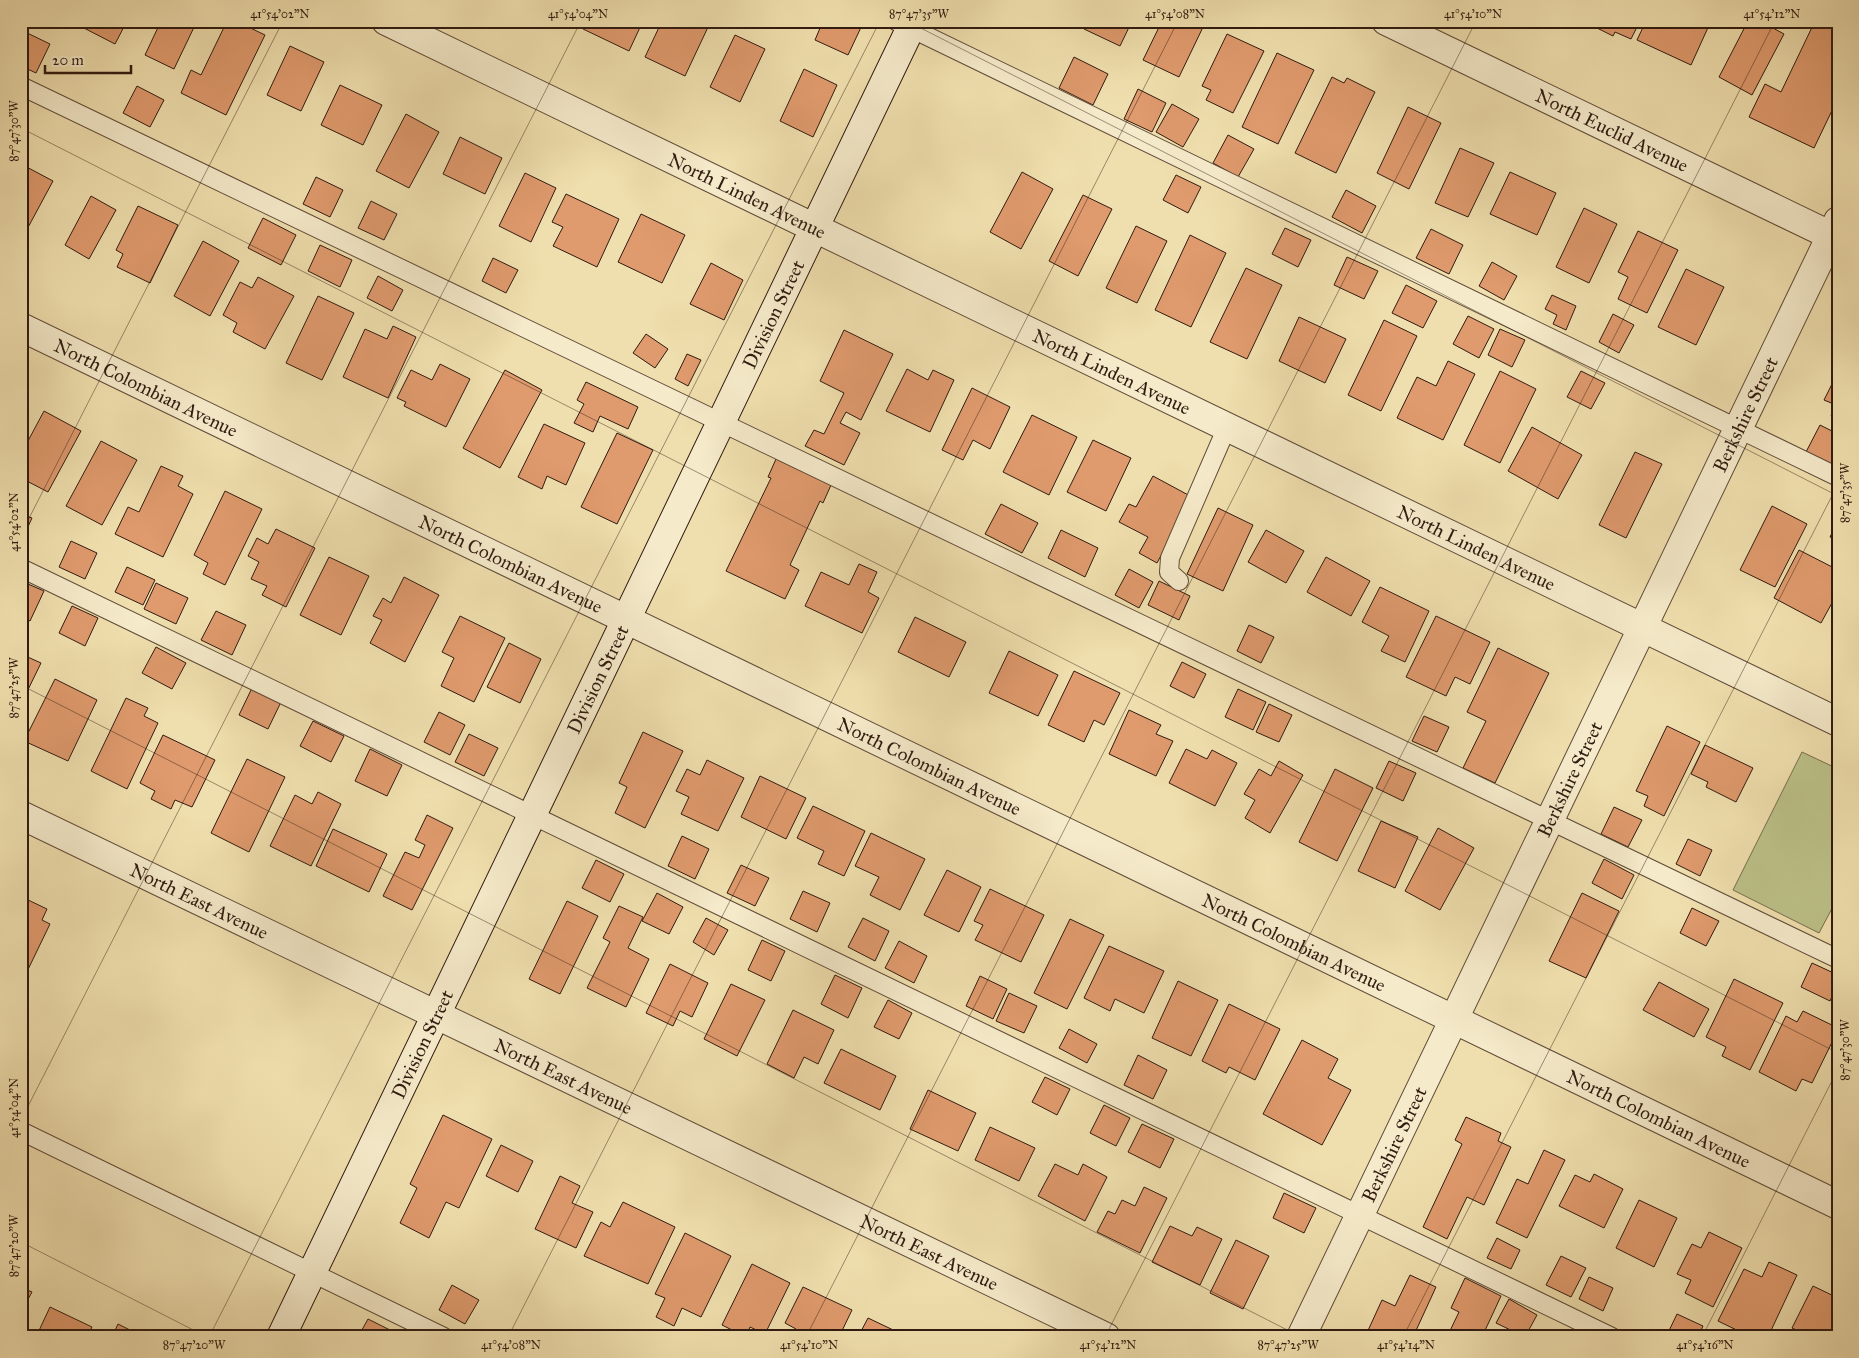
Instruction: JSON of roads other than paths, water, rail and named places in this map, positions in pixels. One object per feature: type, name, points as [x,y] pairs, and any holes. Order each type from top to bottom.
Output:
[{"type":"street","name":"North Linden Avenue","points":[[386,21],[1838,722]]},
{"type":"street","name":"North Euclid Avenue","points":[[1386,21],[1835,231]]},
{"type":"street","name":"Division Street","points":[[280,1337],[814,228],[907,24]]},
{"type":"street","name":"Berkshire Street","points":[[1300,1337],[1737,429],[1835,231]]},
{"type":"street","name":"North Colombian Avenue","points":[[21,327],[1838,1205]]},
{"type":"street","name":"North East Avenue","points":[[21,815],[1106,1337]]},
{"type":"lane","points":[[907,24],[1838,478]]},
{"type":"lane","points":[[21,86],[1838,959]]},
{"type":"lane","points":[[1179,581],[1169,572],[1170,558],[1227,427]]},
{"type":"lane","points":[[21,568],[1612,1337]]},
{"type":"lane","points":[[21,1131],[444,1337]]}]
